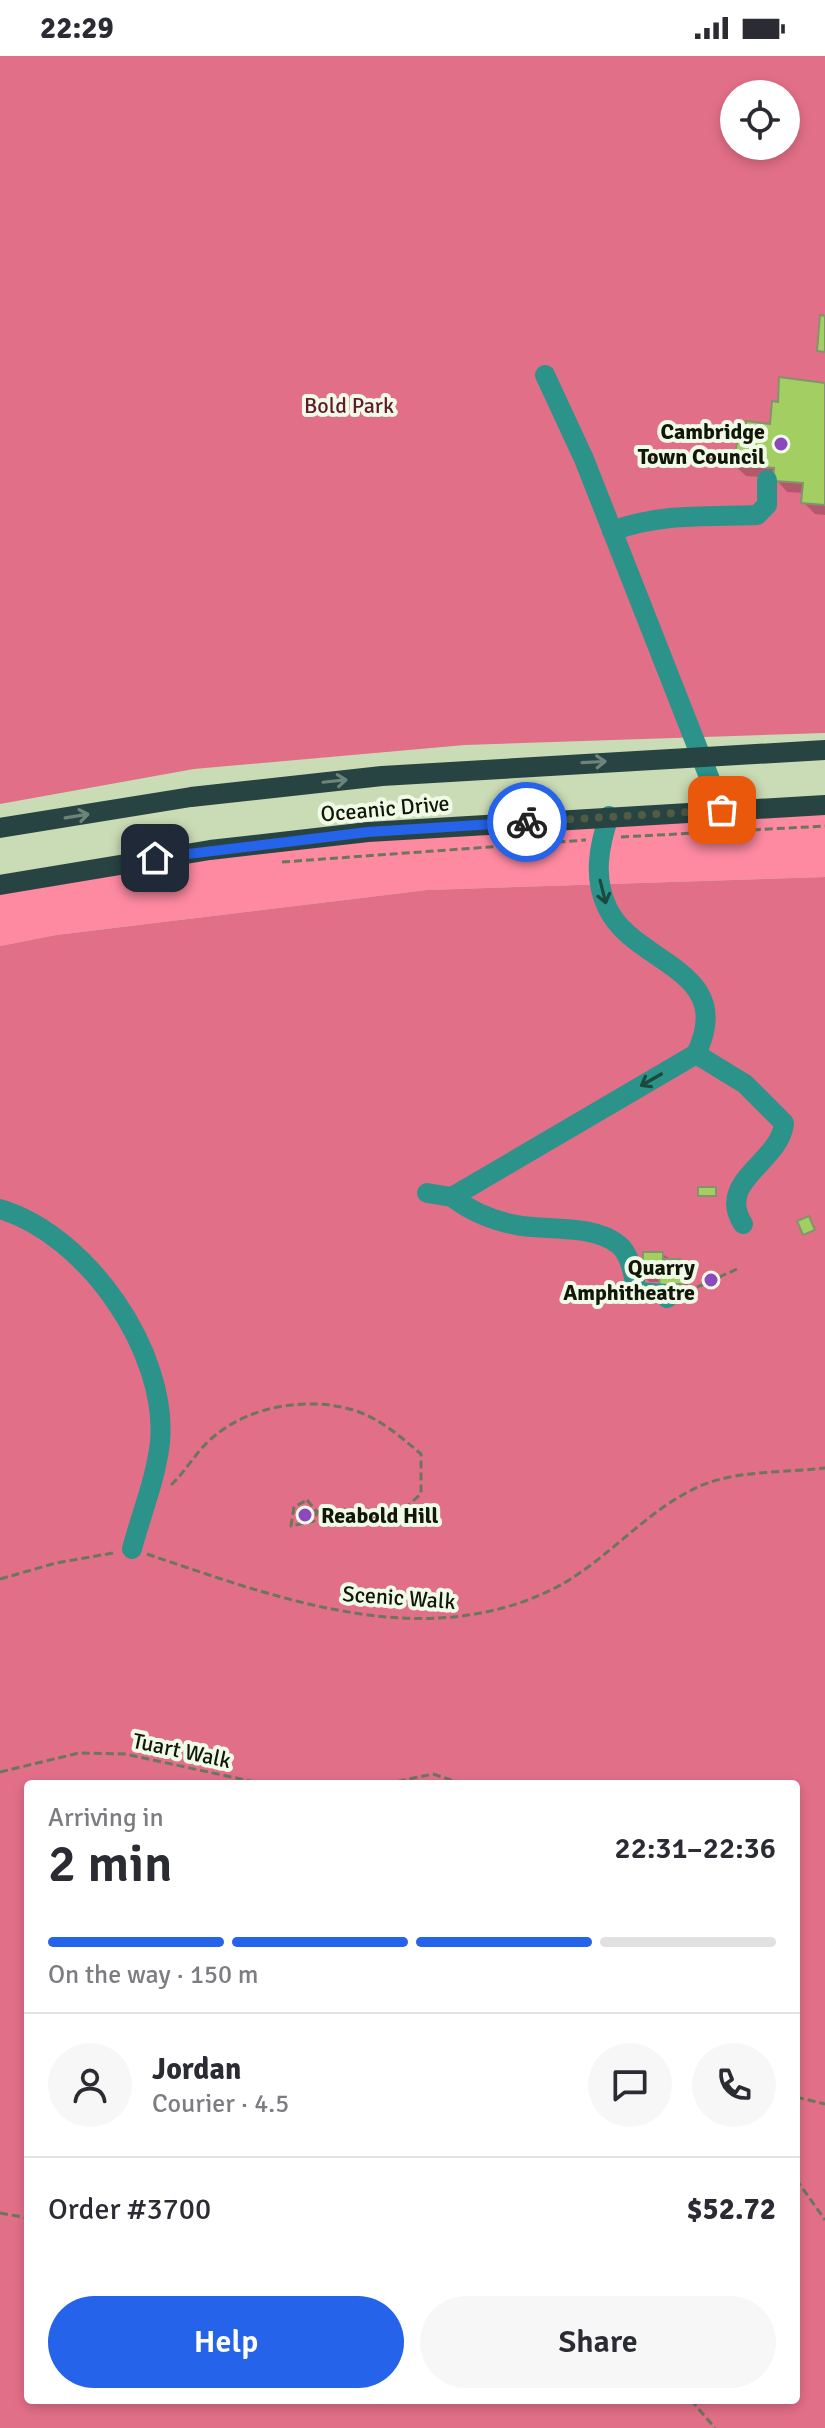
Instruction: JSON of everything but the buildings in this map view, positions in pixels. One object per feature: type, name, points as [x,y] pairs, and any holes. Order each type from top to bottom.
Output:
[{"type":"main road","name":"Oceanic Drive","points":[[0,828],[191,797],[382,776],[825,750]]},
{"type":"main road","name":"Oceanic Drive","points":[[0,885],[210,850],[368,832],[825,805]]},
{"type":"lane","points":[[545,375],[612,531],[722,810]]},
{"type":"lane","points":[[612,531],[641,520],[757,515],[767,505],[767,480]]},
{"type":"lane","points":[[452,1197],[696,1054],[705,1035],[707,1014],[700,995],[687,977],[628,934],[608,909],[598,865],[601,838],[609,816]]},
{"type":"lane","points":[[696,1054],[745,1084],[784,1123],[777,1146],[740,1186],[735,1202],[743,1224]]},
{"type":"lane","points":[[427,1193],[452,1197],[482,1215],[503,1222],[600,1236],[621,1246],[630,1264],[637,1292],[665,1294],[667,1298]]},
{"type":"lane","points":[[0,1209],[44,1230],[75,1254],[119,1304],[139,1344],[151,1379],[160,1440],[132,1549]]},
{"type":"path","points":[[275,863],[601,838],[825,826]]},
{"type":"path","points":[[667,1298],[737,1269]]},
{"type":"path","points":[[165,1489],[177,1479],[190,1458],[219,1432],[250,1415],[285,1405],[323,1404],[359,1412],[392,1429],[421,1454],[421,1494],[390,1521],[354,1509],[317,1512]]},
{"type":"path","name":"Scenic Walk","points":[[132,1549],[262,1595],[312,1606],[428,1619],[473,1616],[518,1604],[557,1586],[592,1565],[672,1500],[699,1486],[730,1476],[825,1468]]},
{"type":"path","points":[[307,1500],[317,1512],[310,1524],[294,1528],[289,1524],[297,1502],[307,1500]]},
{"type":"path","points":[[0,1579],[56,1563],[132,1549]]},
{"type":"path","name":"Tuart Walk","points":[[0,1772],[79,1753],[125,1754],[245,1780]]},
{"type":"path","points":[[405,1780],[433,1774],[451,1780]]},
{"type":"path","points":[[800,2098],[825,2104]]},
{"type":"path","points":[[800,2185],[825,2220]]},
{"type":"path","points":[[0,2213],[24,2217]]},
{"type":"path","points":[[694,2404],[715,2428]]},
{"type":"shaded area","points":[[825,814],[825,877],[427,890],[56,935],[0,946],[0,894],[213,859],[369,841]]},
{"type":"green space","name":"Bold Park","points":[[0,56],[825,56],[825,733],[465,745],[194,769],[0,804]]},
{"type":"green space","points":[[825,877],[825,2428],[0,2428],[0,946],[56,935],[427,890]]},
{"type":"way so far","points":[[527,822],[722,810]]},
{"type":"place","name":"Cambridge Town Council","points":[[781,444]]},
{"type":"place","name":"Quarry Amphitheatre","points":[[711,1280]]},
{"type":"place","name":"Reabold Hill","points":[[305,1515]]},
{"type":"route","points":[[155,858],[368,832],[527,822]]}]
